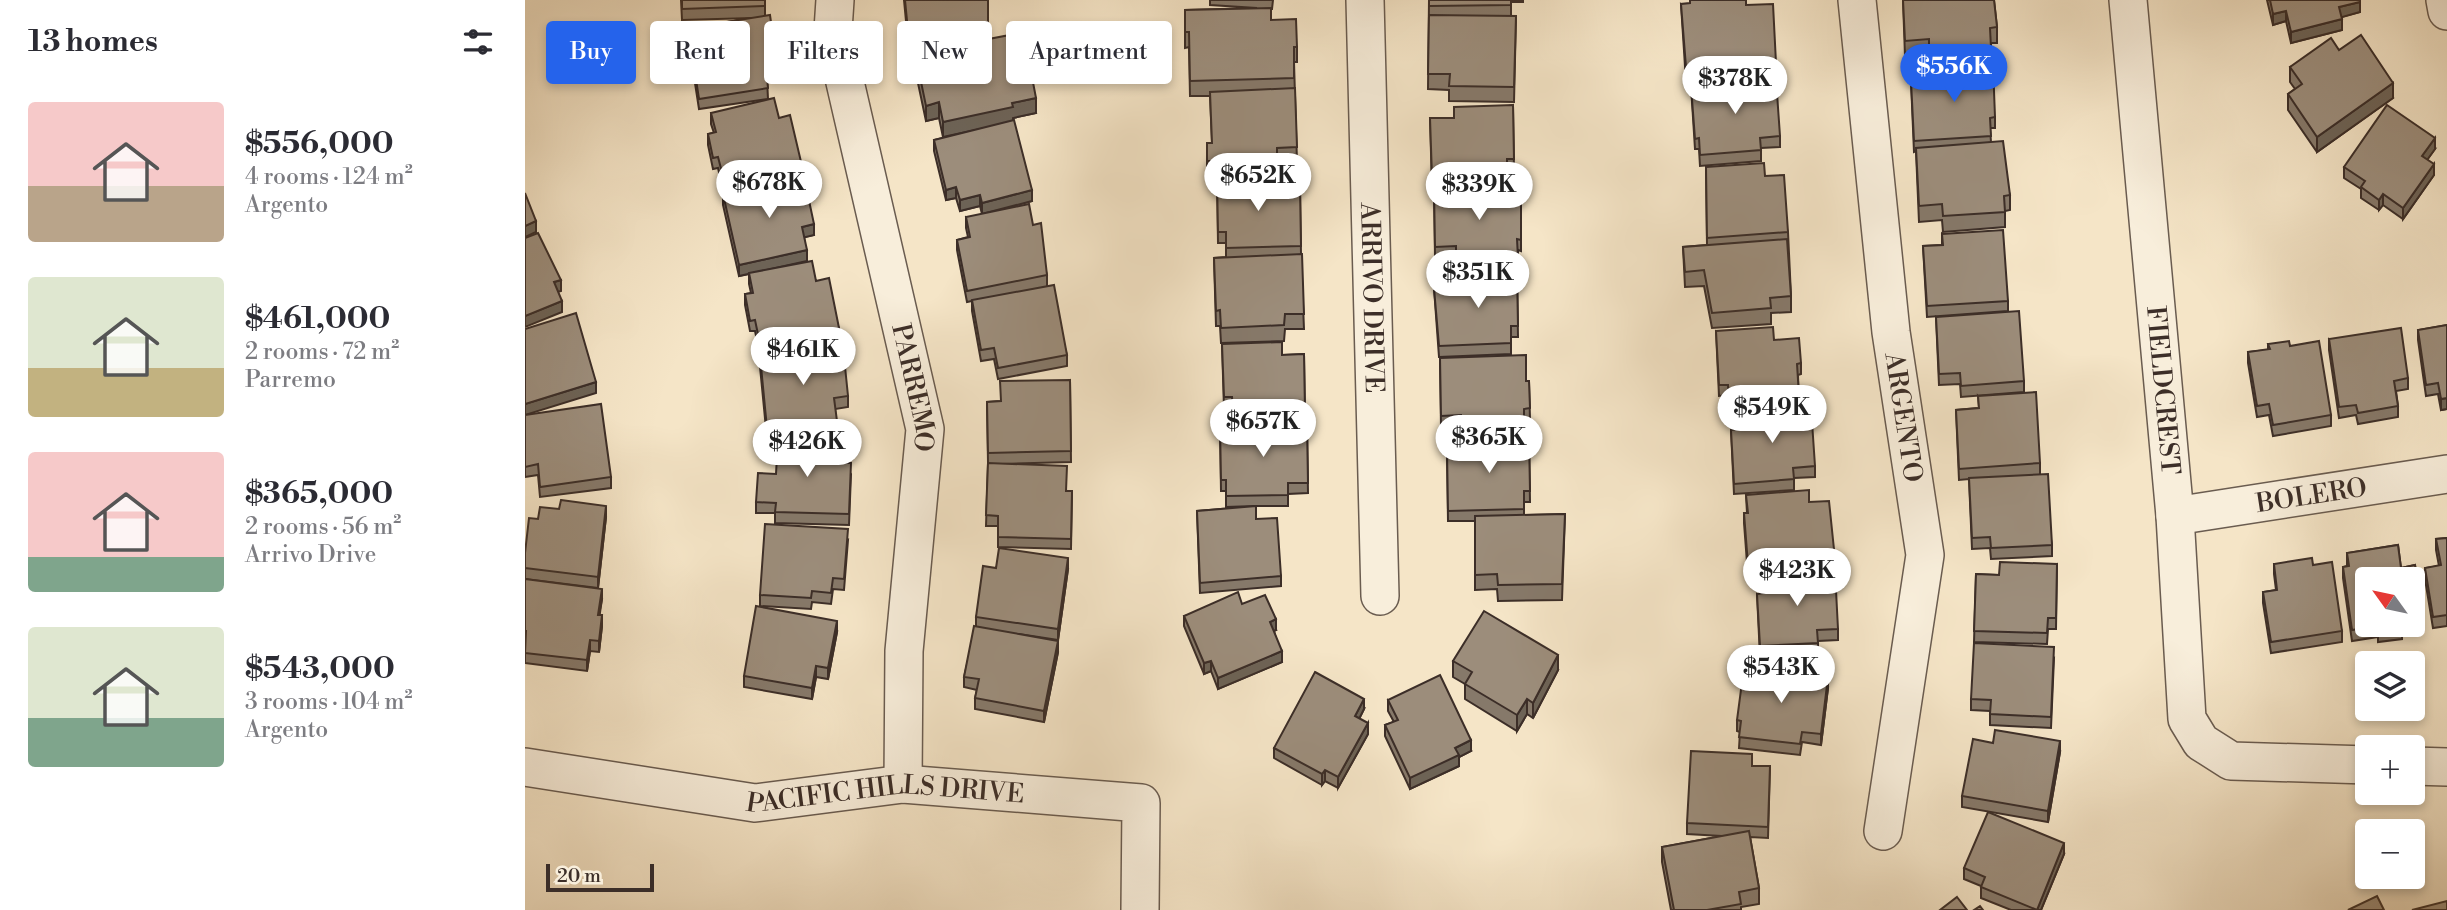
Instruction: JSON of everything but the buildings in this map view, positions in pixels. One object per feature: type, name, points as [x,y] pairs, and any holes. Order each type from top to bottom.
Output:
[{"type":"street","name":"PARREMO","points":[[835,0],[833,30],[925,429],[905,651],[903,784]]},
{"type":"street","name":"ARRIVO DRIVE","points":[[1366,0],[1380,596]]},
{"type":"street","name":"ARGENTO","points":[[1857,0],[1891,332],[1925,555],[1883,831]]},
{"type":"street","name":"FIELDCREST","points":[[2128,0],[2175,516],[2187,719],[2201,742],[2231,761],[2355,765]]},
{"type":"street","points":[[2445,0],[2447,11]]},
{"type":"street","name":"BOLERO","points":[[2175,516],[2447,474]]},
{"type":"street","points":[[2425,766],[2447,767]]},
{"type":"street","name":"PACIFIC HILLS DRIVE","points":[[525,767],[755,803],[903,784],[1141,803],[1140,910]]}]
